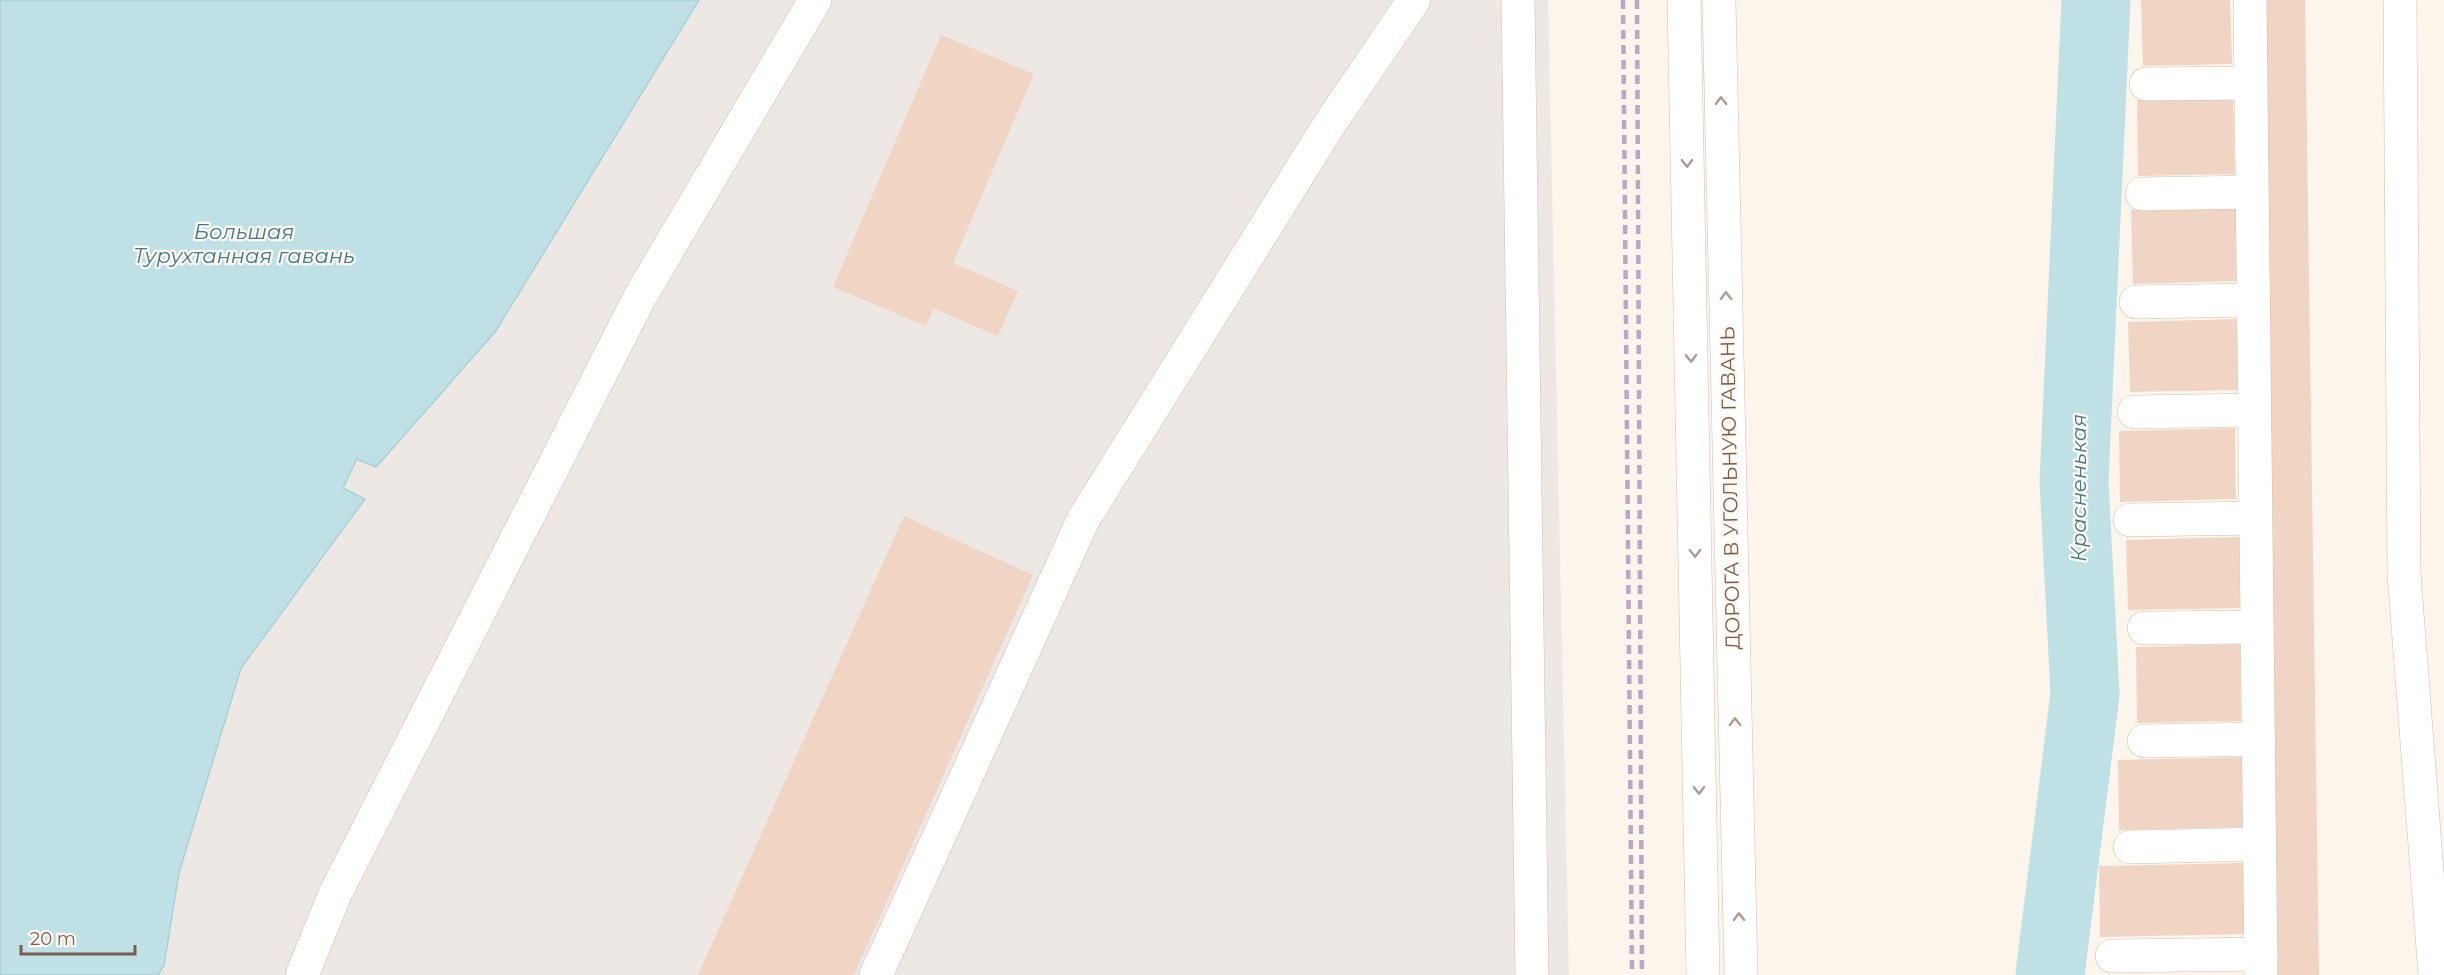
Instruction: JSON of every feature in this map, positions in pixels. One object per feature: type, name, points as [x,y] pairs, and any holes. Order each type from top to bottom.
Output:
[{"type":"street","points":[[302,975],[336,892],[641,295],[815,0]]},
{"type":"street","points":[[876,975],[1083,520],[1323,135],[1414,0]]},
{"type":"street","points":[[1518,0],[1532,975]]},
{"type":"street","name":"ДОРОГА В УГОЛЬНУЮ ГАВАНЬ","points":[[1684,0],[1703,975]]},
{"type":"street","name":"ДОРОГА В УГОЛЬНУЮ ГАВАНЬ","points":[[1719,0],[1741,975]]},
{"type":"street","points":[[2112,956],[2261,965],[2250,0]]},
{"type":"street","points":[[2400,0],[2404,574],[2435,975]]},
{"type":"street","points":[[2146,84],[2250,83]]},
{"type":"street","points":[[2142,194],[2252,192]]},
{"type":"street","points":[[2136,303],[2253,300]]},
{"type":"street","points":[[2134,412],[2254,410]]},
{"type":"street","points":[[2130,520],[2255,518]]},
{"type":"street","points":[[2144,628],[2257,627]]},
{"type":"street","points":[[2144,741],[2259,739]]},
{"type":"street","points":[[2130,847],[2260,844]]},
{"type":"shaded area","points":[[699,0],[1548,0],[1569,975],[158,975],[164,965],[179,873],[241,668],[365,500],[343,488],[358,459],[495,332]]},
{"type":"water","name":"Большая Турухтанная гавань","points":[[0,0],[699,0],[495,332],[376,467],[357,459],[343,488],[365,499],[241,668],[179,873],[164,965],[158,975],[0,975]]},
{"type":"building","points":[[2141,0],[2230,0],[2232,64],[2143,66]]},
{"type":"building","points":[[2263,0],[2305,0],[2319,975],[2278,975]]},
{"type":"building","points":[[941,35],[1034,74],[953,263],[1018,291],[998,336],[934,309],[926,326],[833,287]]},
{"type":"building","points":[[2233,98],[2235,174],[2138,176],[2137,100]]},
{"type":"building","points":[[2236,208],[2238,281],[2133,284],[2131,210]]},
{"type":"building","points":[[2238,319],[2239,390],[2130,392],[2128,322]]},
{"type":"building","points":[[2235,428],[2236,499],[2120,502],[2119,431]]},
{"type":"building","points":[[904,516],[1033,575],[854,975],[698,975]]},
{"type":"building","points":[[2239,537],[2240,608],[2128,610],[2126,540]]},
{"type":"building","points":[[2240,644],[2241,721],[2137,723],[2136,647]]},
{"type":"building","points":[[2244,757],[2246,827],[2119,830],[2118,760]]},
{"type":"building","points":[[2245,863],[2247,934],[2100,937],[2099,866]]},
{"type":"waterway","name":"Красненькая","points":[[2050,975],[2085,694],[2074,481],[2096,0]]},
{"type":"railway","points":[[1623,0],[1632,975]]},
{"type":"railway","points":[[1637,0],[1642,975]]}]
